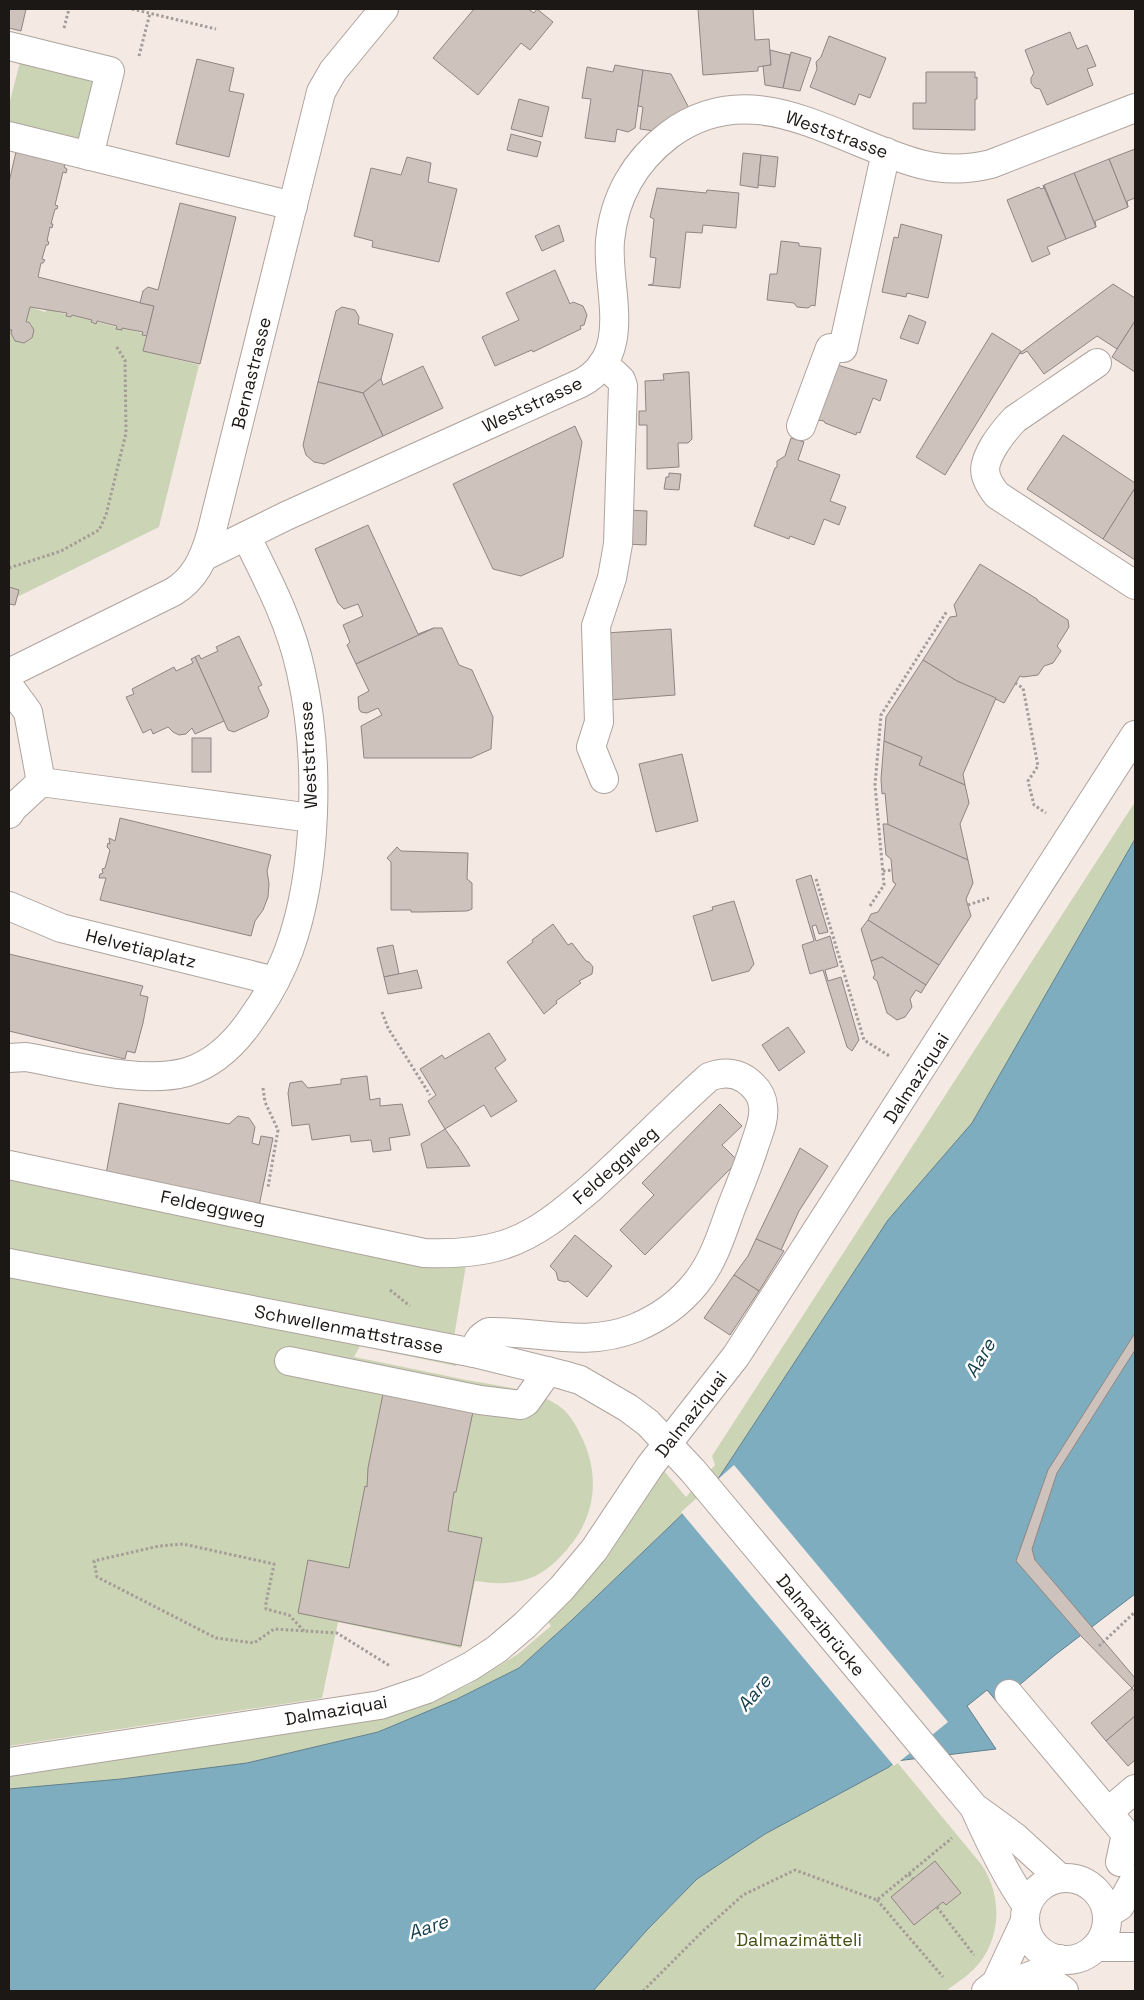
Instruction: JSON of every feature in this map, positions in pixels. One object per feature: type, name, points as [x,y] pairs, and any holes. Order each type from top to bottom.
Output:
[{"type":"street","name":"Bernastrasse","points":[[20,667],[173,592],[190,578],[203,557],[211,534],[324,84],[384,9]]},
{"type":"street","points":[[9,46],[110,71],[89,156]]},
{"type":"street","name":"Weststrasse","points":[[203,557],[581,383],[594,375],[603,363],[610,348],[614,328],[610,240],[617,204],[631,175],[653,149],[690,122],[710,115],[739,110],[781,113],[802,118],[920,164],[940,168],[973,168],[1010,157],[1135,108]]},
{"type":"street","points":[[9,136],[292,206]]},
{"type":"street","points":[[801,426],[830,348],[843,348],[886,152]]},
{"type":"street","points":[[603,363],[621,380],[623,386],[618,544],[612,578],[595,631],[599,722],[591,747],[604,779]]},
{"type":"street","points":[[1096,363],[1010,424],[987,457],[984,466],[985,476],[997,494],[1135,585]]},
{"type":"street","name":"Weststrasse","points":[[246,536],[284,614],[302,673],[311,742],[313,788],[308,872],[289,951],[275,981]]},
{"type":"street","points":[[9,686],[28,712],[42,782]]},
{"type":"street","name":"Dalmaziquai","points":[[9,1762],[380,1705],[427,1689],[471,1666],[497,1649],[525,1626],[562,1588],[594,1550],[650,1466],[736,1356],[1135,735]]},
{"type":"street","points":[[42,782],[312,818]]},
{"type":"street","points":[[9,814],[42,782]]},
{"type":"street","name":"Helvetiaplatz","points":[[9,906],[62,928],[275,981]]},
{"type":"street","points":[[9,1058],[26,1057],[130,1075],[154,1076],[187,1072],[209,1062],[229,1046],[249,1023],[275,981]]},
{"type":"street","name":"Feldeggweg","points":[[9,1165],[424,1253],[462,1253],[480,1251],[504,1244],[527,1235],[549,1222],[617,1164],[709,1077],[719,1074],[734,1074],[755,1087],[762,1098],[764,1112],[748,1165],[710,1261],[696,1283],[682,1298],[662,1315],[621,1333],[601,1338],[581,1339],[489,1332],[481,1336],[476,1343],[474,1353]]},
{"type":"street","name":"Schwellenmattstrasse","points":[[9,1263],[474,1353],[548,1371],[580,1380],[613,1398],[648,1424],[668,1443]]},
{"type":"street","points":[[289,1362],[480,1400],[522,1405],[548,1371]]},
{"type":"street","name":"Dalmazibrücke","points":[[668,1443],[974,1807],[1068,1879]]},
{"type":"street","points":[[1000,1985],[1043,1972],[1062,1959],[1085,1955],[1096,1947],[1130,1867],[1126,1834],[1009,1694]]},
{"type":"street","points":[[1108,1812],[1135,1789]]},
{"type":"street","name":"Dalmazibrücke","points":[[974,1807],[996,1854],[1017,1892],[1026,1914]]},
{"type":"street","points":[[1000,1985],[1030,1899],[1040,1888],[1068,1879],[1130,1867]]},
{"type":"street","points":[[1068,1879],[1095,1890],[1103,1902],[1113,1910]]},
{"type":"street","points":[[1026,1914],[1033,1943],[1043,1952],[1062,1959]]},
{"type":"street","points":[[1096,1947],[1135,1947]]},
{"type":"street","points":[[1062,1959],[1068,1991]]},
{"type":"street","points":[[1000,1985],[1032,1978],[1046,1980],[1064,1991]]},
{"type":"path","points":[[132,9],[216,29]]},
{"type":"path","points":[[9,568],[61,551],[99,530],[106,515],[126,433],[126,360],[116,346]]},
{"type":"path","points":[[870,906],[884,885],[875,785],[881,714],[946,611]]},
{"type":"path","points":[[935,630],[940,634]]},
{"type":"path","points":[[1015,683],[1023,688],[1038,766],[1028,781],[1034,805],[1074,832]]},
{"type":"path","points":[[883,871],[892,870]]},
{"type":"path","points":[[816,879],[864,1040],[918,1074]]},
{"type":"path","points":[[382,1012],[388,1028],[430,1095]]},
{"type":"path","points":[[263,1088],[264,1102],[278,1130],[269,1180]]},
{"type":"path","points":[[304,1631],[288,1616],[266,1610],[274,1564],[183,1544],[159,1546],[94,1561],[97,1578],[216,1638],[254,1643],[274,1629],[304,1631],[337,1633],[427,1689]]},
{"type":"path","points":[[1098,1646],[1135,1612]]},
{"type":"path","points":[[877,1900],[958,1833]]},
{"type":"path","points":[[643,1991],[702,1932],[743,1895],[795,1870],[877,1900],[943,1977]]},
{"type":"path","points":[[909,1874],[914,1879]]},
{"type":"path","points":[[936,1906],[979,1961]]},
{"type":"green space","points":[[20,62],[94,80],[80,140],[9,123],[9,105]]},
{"type":"green space","points":[[30,307],[45,312],[47,309],[66,314],[66,316],[71,318],[72,315],[92,320],[91,323],[96,324],[97,322],[117,327],[116,329],[122,330],[123,328],[142,333],[146,337],[143,351],[199,365],[159,527],[17,597],[9,595],[9,329],[15,341],[24,343],[32,339],[34,330],[30,322],[26,321]]},
{"type":"green space","points":[[1135,802],[1135,839],[972,1123],[888,1220],[716,1482],[519,1668],[457,1699],[378,1732],[247,1763],[121,1779],[9,1789],[9,1776],[383,1719],[443,1697],[470,1684],[518,1654],[551,1626],[548,1622],[606,1559],[664,1471],[686,1497],[715,1465],[712,1456]]},
{"type":"green space","points":[[9,1176],[466,1265],[454,1337],[461,1339],[456,1366],[360,1346],[354,1357],[517,1389],[542,1397],[563,1409],[575,1424],[586,1448],[593,1478],[590,1507],[578,1534],[558,1559],[535,1576],[505,1583],[475,1581],[461,1648],[338,1622],[322,1698],[9,1746]]},
{"type":"green space","name":"Dalmazimätteli","points":[[896,1761],[981,1864],[988,1875],[992,1887],[996,1912],[993,1938],[981,1961],[960,1981],[946,1991],[593,1991],[647,1930],[697,1879],[765,1834],[889,1767]]},
{"type":"water","name":"Aare","points":[[1135,839],[1135,1594],[1055,1655],[998,1703],[987,1690],[967,1706],[996,1749],[896,1761],[889,1767],[765,1834],[697,1879],[647,1930],[593,1991],[9,1991],[9,1789],[121,1779],[247,1763],[378,1732],[457,1699],[519,1668],[716,1482],[888,1220],[972,1123]]},
{"type":"pier","points":[[734,1465],[948,1722],[894,1766],[681,1512]]},
{"type":"building","points":[[9,9],[26,9],[21,31],[9,28]]},
{"type":"building","points":[[474,9],[528,9],[534,13],[537,9],[553,22],[530,50],[521,43],[478,95],[433,58]]},
{"type":"building","points":[[698,9],[753,9],[755,40],[769,39],[771,65],[758,67],[758,71],[703,75]]},
{"type":"building","points":[[1070,32],[1077,49],[1087,45],[1096,66],[1087,69],[1093,85],[1047,105],[1040,89],[1035,88],[1031,83],[1034,73],[1025,50]]},
{"type":"building","points":[[829,36],[886,58],[870,98],[859,94],[855,105],[810,87],[817,69],[816,62],[821,57]]},
{"type":"building","points":[[770,50],[790,55],[783,88],[765,85],[763,66],[771,65]]},
{"type":"building","points":[[791,52],[811,58],[800,91],[783,88]]},
{"type":"building","points":[[197,59],[234,68],[229,91],[244,94],[229,157],[176,144]]},
{"type":"building","points":[[615,65],[643,70],[635,128],[628,132],[617,129],[615,142],[585,138],[591,99],[582,98],[587,67],[613,72]]},
{"type":"building","points":[[643,70],[671,74],[690,110],[655,131],[640,129],[643,107],[638,106]]},
{"type":"building","points":[[926,72],[975,72],[975,78],[977,77],[977,99],[975,99],[975,130],[913,129],[913,103],[926,103]]},
{"type":"building","points":[[519,99],[549,107],[542,137],[511,129]]},
{"type":"building","points":[[511,134],[541,142],[537,157],[507,150]]},
{"type":"building","points":[[1135,149],[1135,198],[1127,201],[1128,207],[1109,159]]},
{"type":"building","points":[[16,152],[65,164],[64,167],[67,169],[66,173],[63,172],[55,205],[58,206],[55,209],[51,224],[53,224],[52,228],[50,227],[47,241],[49,242],[46,245],[42,259],[45,260],[41,263],[38,277],[154,306],[147,336],[142,335],[143,332],[122,328],[122,330],[116,329],[117,326],[97,321],[96,324],[91,322],[92,320],[72,315],[71,317],[66,316],[67,313],[30,307],[26,322],[29,322],[34,330],[32,338],[24,343],[15,341],[11,333],[12,330],[9,330],[9,182]]},
{"type":"building","points":[[743,153],[761,155],[758,188],[740,185]]},
{"type":"building","points":[[761,155],[778,157],[775,187],[758,185]]},
{"type":"building","points":[[407,157],[431,163],[428,182],[457,189],[439,262],[372,247],[373,241],[354,236],[371,168],[401,175]]},
{"type":"building","points":[[1109,159],[1128,207],[1095,221],[1096,227],[1074,173]]},
{"type":"building","points":[[1074,173],[1096,227],[1066,239],[1044,185]]},
{"type":"building","points":[[1043,185],[1066,239],[1047,247],[1050,254],[1032,262],[1007,200],[1039,187],[1041,189],[1044,188]]},
{"type":"building","points":[[657,188],[706,193],[707,190],[739,193],[736,228],[703,225],[702,233],[686,232],[680,288],[648,285],[653,284],[656,258],[650,257],[654,219],[650,217]]},
{"type":"building","points":[[180,203],[236,217],[200,364],[143,351],[154,306],[140,303],[143,291],[148,287],[158,290]]},
{"type":"building","points":[[901,224],[942,235],[928,298],[907,293],[906,297],[882,292],[894,237],[898,238]]},
{"type":"building","points":[[559,225],[564,241],[542,251],[535,236]]},
{"type":"building","points":[[781,241],[799,243],[799,246],[821,248],[815,306],[812,305],[808,308],[797,307],[794,303],[767,300],[770,274],[777,274]]},
{"type":"building","points":[[555,270],[570,304],[573,302],[583,306],[587,315],[584,325],[580,326],[581,329],[533,352],[532,350],[495,366],[482,337],[519,320],[506,293]]},
{"type":"building","points":[[1113,284],[1135,298],[1135,321],[1117,349],[1097,336],[1044,374],[1027,351],[1022,354],[1020,353]]},
{"type":"building","points":[[342,307],[355,310],[359,317],[358,324],[393,334],[381,379],[363,393],[318,382],[336,311]]},
{"type":"building","points":[[909,315],[926,322],[918,344],[900,338]]},
{"type":"building","points":[[1135,321],[1135,372],[1112,357]]},
{"type":"building","points":[[992,333],[1021,351],[945,475],[916,457]]},
{"type":"building","points":[[831,363],[887,380],[880,401],[873,398],[860,433],[857,432],[856,435],[824,421],[817,420]]},
{"type":"building","points":[[423,366],[443,408],[383,436],[363,393],[381,379],[383,385]]},
{"type":"building","points":[[689,372],[692,439],[688,443],[678,443],[679,467],[647,469],[647,425],[639,425],[639,411],[646,411],[645,381],[664,380],[663,374]]},
{"type":"building","points":[[318,382],[363,393],[383,436],[324,464],[314,462],[306,455],[303,445]]},
{"type":"building","points":[[575,426],[582,442],[563,557],[521,576],[493,569],[453,484]]},
{"type":"building","points":[[1063,435],[1135,483],[1135,488],[1103,539],[1027,489]]},
{"type":"building","points":[[791,438],[804,442],[798,460],[840,475],[830,501],[846,507],[839,525],[824,519],[814,545],[790,536],[789,539],[754,526],[775,468],[777,467],[777,461],[785,456]]},
{"type":"building","points":[[669,473],[681,474],[679,490],[664,489],[666,477],[669,477]]},
{"type":"building","points":[[1135,488],[1135,560],[1103,539]]},
{"type":"building","points":[[627,510],[647,511],[646,545],[626,544]]},
{"type":"building","points":[[368,525],[418,634],[434,628],[356,664],[347,645],[350,642],[343,625],[363,616],[358,604],[344,609],[338,603],[315,549]]},
{"type":"building","points":[[980,564],[1068,620],[1069,627],[1057,646],[1061,651],[1053,663],[1044,666],[1038,675],[1020,676],[1004,703],[957,681],[923,660],[950,617],[957,616],[954,605]]},
{"type":"building","points":[[9,587],[19,590],[15,605],[9,604]]},
{"type":"building","points":[[434,628],[442,628],[459,665],[472,670],[493,717],[491,749],[471,758],[364,758],[361,726],[382,715],[378,708],[367,713],[361,712],[359,709],[358,697],[369,691],[356,664]]},
{"type":"building","points":[[671,629],[675,695],[609,700],[605,633]]},
{"type":"building","points":[[239,636],[262,685],[258,687],[269,711],[267,717],[234,732],[228,730],[195,657],[199,655],[201,659],[218,651],[216,647]]},
{"type":"building","points":[[195,657],[224,721],[195,734],[192,728],[186,734],[179,735],[168,727],[153,734],[151,729],[143,733],[126,697],[134,694],[132,689],[174,667],[176,671],[193,663],[191,659]]},
{"type":"building","points":[[923,660],[957,681],[996,698],[963,774],[965,785],[919,765],[922,757],[884,741],[886,717]]},
{"type":"building","points":[[192,738],[211,738],[211,772],[192,772]]},
{"type":"building","points":[[884,741],[922,757],[919,765],[965,785],[969,803],[960,824],[968,860],[888,825],[885,793],[882,794],[881,779]]},
{"type":"building","points":[[682,754],[698,821],[656,832],[639,764]]},
{"type":"building","points":[[120,818],[271,855],[267,871],[268,897],[263,910],[255,921],[251,936],[100,900],[106,878],[99,878],[100,874],[103,873],[102,869],[105,868],[110,850],[107,847],[108,843],[110,844],[109,838],[115,841]]},
{"type":"building","points":[[883,824],[887,824],[968,860],[973,883],[966,899],[971,916],[939,965],[868,920],[871,914],[878,912],[896,884],[893,882],[891,859],[886,855]]},
{"type":"building","points":[[397,847],[401,851],[468,853],[467,879],[472,883],[472,909],[467,911],[423,912],[391,910],[391,862],[387,858]]},
{"type":"building","points":[[811,875],[828,932],[819,934],[816,925],[812,926],[816,941],[830,936],[838,966],[825,970],[828,981],[841,977],[859,1040],[852,1051],[847,1047],[823,970],[810,974],[802,945],[814,941],[796,880]]},
{"type":"building","points":[[734,901],[754,964],[749,971],[712,981],[693,916],[713,910],[712,907]]},
{"type":"building","points":[[868,920],[939,965],[926,985],[882,957],[871,961],[861,929]]},
{"type":"building","points":[[553,924],[568,945],[572,943],[593,967],[592,974],[579,981],[581,983],[556,1001],[557,1003],[544,1014],[507,962]]},
{"type":"building","points":[[393,945],[399,974],[384,977],[377,948]]},
{"type":"building","points":[[9,954],[143,986],[140,995],[148,997],[135,1053],[127,1051],[125,1059],[9,1031]]},
{"type":"building","points":[[882,957],[926,985],[921,993],[916,990],[910,999],[912,1007],[905,1017],[897,1020],[887,1013],[877,981],[873,978],[875,974],[871,961]]},
{"type":"building","points":[[417,970],[422,988],[388,994],[384,977]]},
{"type":"building","points":[[788,1027],[805,1052],[779,1071],[762,1045]]},
{"type":"building","points":[[489,1033],[506,1060],[495,1068],[517,1101],[491,1117],[484,1105],[445,1129],[428,1101],[436,1095],[420,1069],[442,1055],[445,1059]]},
{"type":"building","points":[[367,1076],[370,1100],[380,1098],[380,1106],[402,1104],[410,1135],[389,1138],[391,1150],[373,1152],[371,1140],[351,1142],[350,1135],[312,1140],[309,1124],[292,1126],[288,1093],[290,1083],[302,1081],[308,1088],[341,1084],[341,1079]]},
{"type":"building","points":[[119,1103],[229,1124],[238,1116],[249,1118],[255,1127],[252,1143],[259,1145],[261,1136],[273,1138],[259,1206],[106,1174]]},
{"type":"building","points":[[720,1104],[742,1126],[722,1145],[738,1161],[645,1255],[620,1230],[654,1195],[642,1183]]},
{"type":"building","points":[[445,1129],[470,1166],[427,1168],[421,1144]]},
{"type":"building","points":[[800,1148],[828,1166],[799,1211],[781,1250],[756,1239]]},
{"type":"building","points":[[575,1235],[612,1266],[587,1297],[568,1281],[558,1280],[556,1272],[550,1266]]},
{"type":"building","points":[[756,1239],[784,1251],[759,1291],[734,1275],[748,1256]]},
{"type":"building","points":[[734,1275],[759,1291],[730,1335],[704,1318]]},
{"type":"building","points":[[1135,1333],[1135,1350],[1057,1473],[1032,1549],[1035,1560],[1135,1678],[1135,1684],[1132,1688],[1081,1636],[1016,1561],[1048,1470]]},
{"type":"building","points":[[384,1389],[474,1407],[456,1492],[454,1492],[448,1531],[482,1538],[461,1646],[298,1613],[308,1560],[349,1568],[365,1486],[367,1487],[368,1468]]},
{"type":"building","points":[[1132,1688],[1135,1692],[1135,1716],[1106,1741],[1091,1723]]},
{"type":"building","points":[[1135,1716],[1135,1760],[1128,1766],[1106,1741]]},
{"type":"building","points":[[935,1861],[961,1893],[946,1905],[943,1902],[914,1925],[891,1897]]}]
